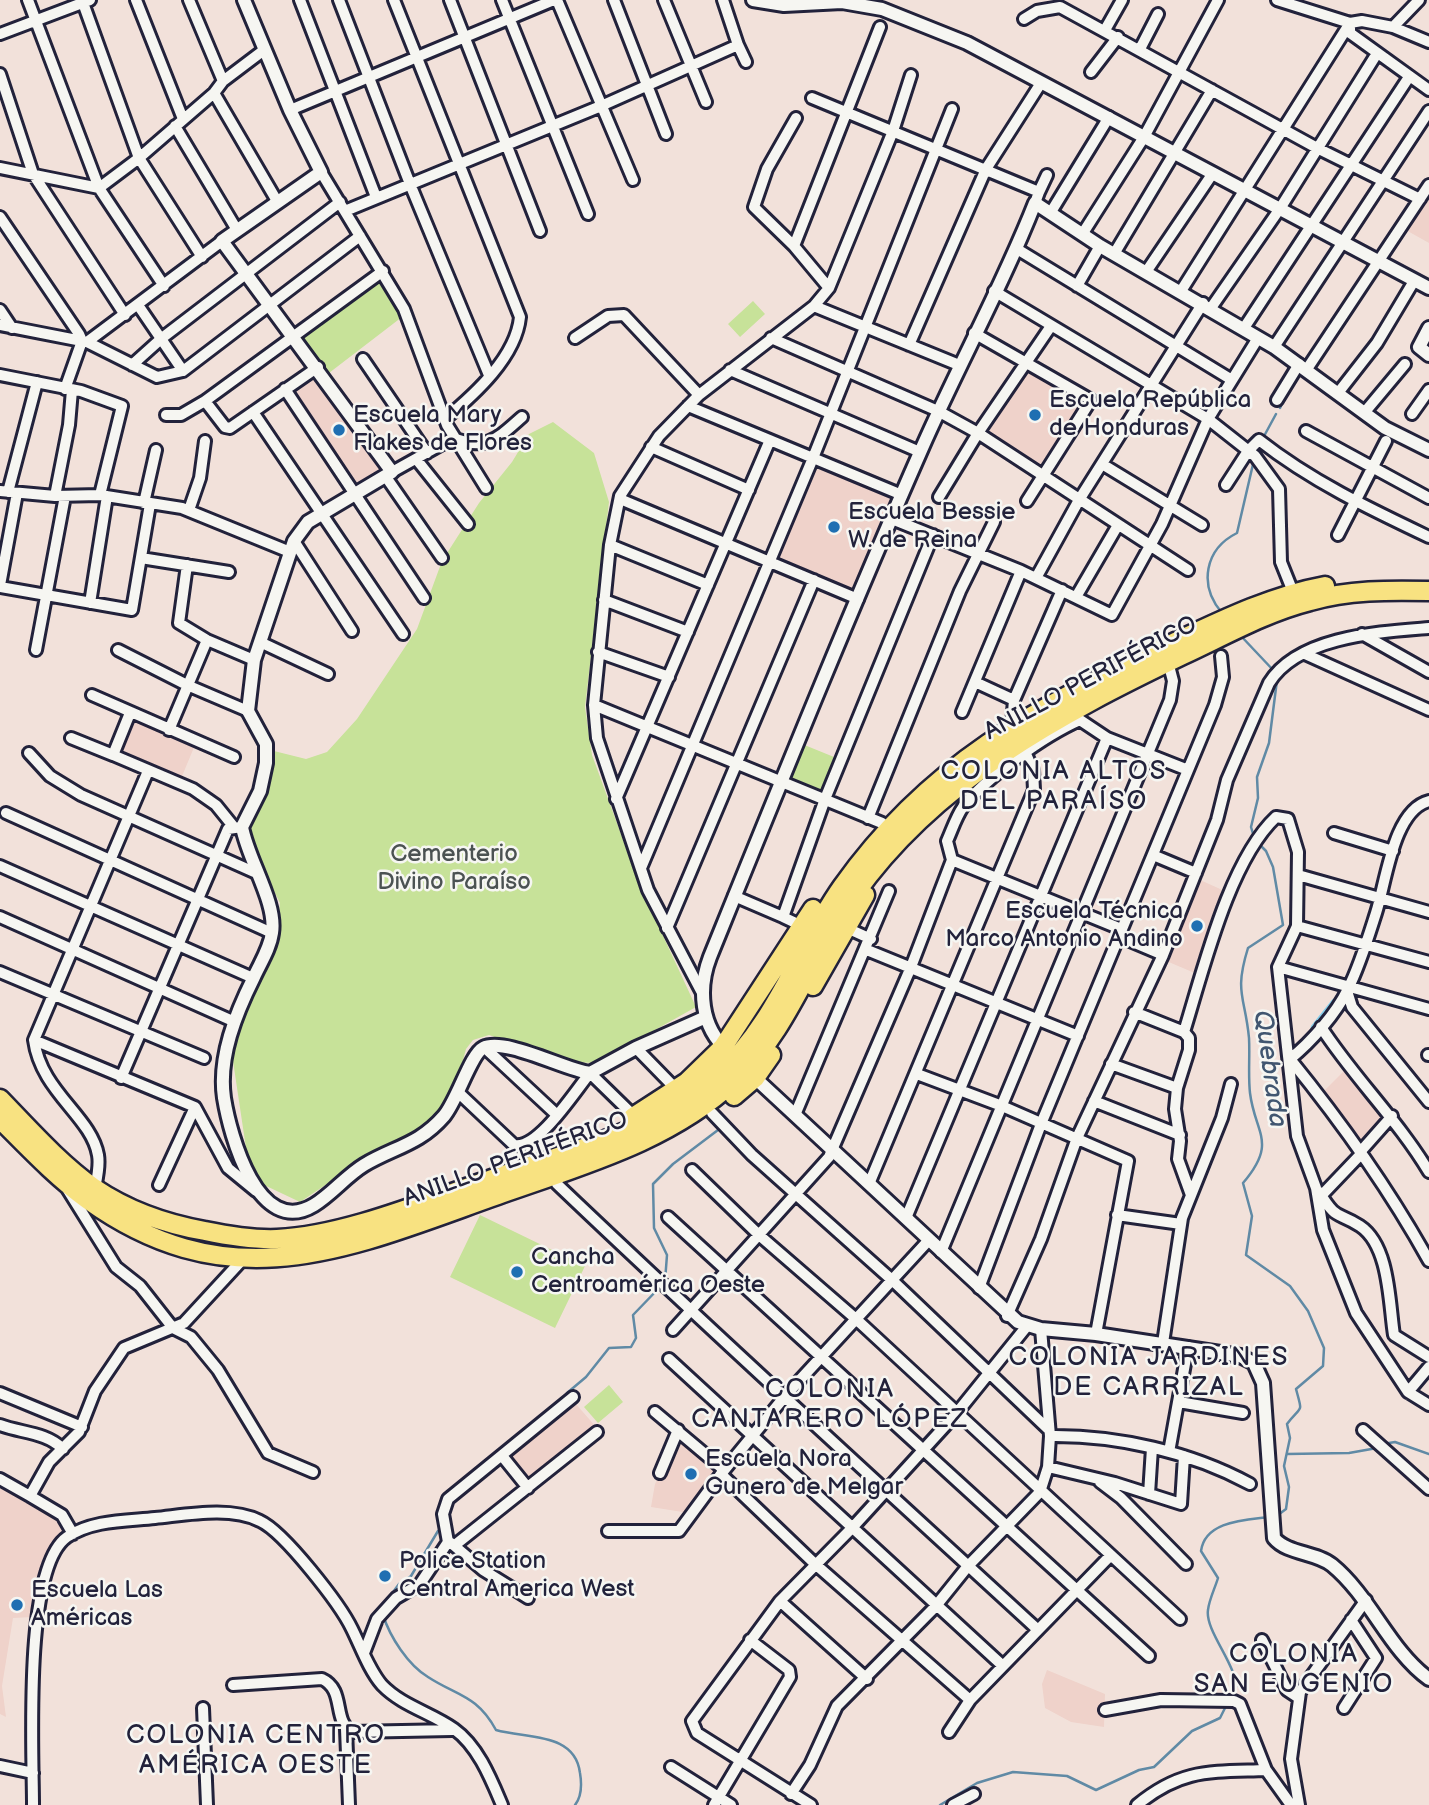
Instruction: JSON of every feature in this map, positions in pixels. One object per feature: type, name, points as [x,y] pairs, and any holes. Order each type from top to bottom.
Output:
[{"type":"highway","name":"ANILLO PERIFÉRICO","points":[[0,1119],[63,1181],[134,1227],[174,1244],[243,1259],[273,1259],[344,1248],[636,1127],[715,1079],[753,1039],[771,1012],[811,934],[843,886],[916,801],[969,755],[1012,725],[1188,636],[1293,592],[1334,585],[1429,582]]},
{"type":"highway","name":"ANILLO PERIFÉRICO","points":[[0,1100],[71,1170],[95,1188],[162,1222],[234,1237],[275,1239],[337,1230],[613,1155],[644,1141],[708,1103],[732,1083],[773,1037],[856,892],[935,806],[980,767],[1022,739],[1168,663],[1307,601],[1370,591],[1429,591]]},
{"type":"highway","points":[[483,1191],[515,1163],[634,1116],[727,1051],[802,926],[875,821],[916,801]]},
{"type":"highway","points":[[483,1191],[522,1196],[635,1156],[712,1113],[754,1077],[849,929],[883,861]]},
{"type":"street","points":[[28,0],[99,188],[164,285]]},
{"type":"street","points":[[136,0],[179,123],[237,230]]},
{"type":"street","points":[[189,0],[223,80]]},
{"type":"street","points":[[244,0],[290,110],[321,172],[383,271],[412,327],[453,438],[486,488]]},
{"type":"street","points":[[300,0],[376,197]]},
{"type":"street","points":[[339,0],[410,184],[489,375]]},
{"type":"street","points":[[394,0],[520,317],[512,346],[489,375],[444,419]]},
{"type":"street","points":[[450,0],[504,146],[540,231]]},
{"type":"street","points":[[502,0],[588,214]]},
{"type":"street","points":[[290,110],[416,55],[556,0],[633,180]]},
{"type":"street","points":[[614,0],[666,134]]},
{"type":"street","points":[[664,0],[706,102]]},
{"type":"street","points":[[723,0],[746,62]]},
{"type":"street","points":[[753,0],[783,5],[842,2],[882,9],[967,43],[1281,207],[1429,288]]},
{"type":"street","points":[[1105,30],[1122,0]]},
{"type":"street","points":[[1083,233],[1144,137],[1218,0]]},
{"type":"street","points":[[1277,0],[1350,23],[1362,21],[1393,27],[1429,42]]},
{"type":"street","points":[[1393,27],[1419,0],[1429,3]]},
{"type":"street","points":[[0,34],[85,1],[139,158],[202,257]]},
{"type":"street","points":[[1024,19],[1037,11],[1055,6],[1140,48],[1317,148],[1420,200]]},
{"type":"street","points":[[1140,48],[1158,14]]},
{"type":"street","points":[[1350,23],[1350,33],[1376,55],[1429,90]]},
{"type":"street","points":[[1181,291],[1350,23]]},
{"type":"street","points":[[794,246],[880,26]]},
{"type":"street","points":[[1091,72],[1118,37]]},
{"type":"street","points":[[132,365],[162,338],[246,273],[342,206],[376,197],[504,146],[646,87],[738,45]]},
{"type":"street","points":[[0,168],[99,188],[139,158],[214,93],[223,80],[264,50]]},
{"type":"street","points":[[1036,578],[1079,500],[1174,346],[1281,207],[1376,55]]},
{"type":"street","points":[[0,74],[33,174],[125,315]]},
{"type":"street","points":[[727,1051],[706,1017],[701,991],[667,928],[641,868],[600,756],[594,705],[610,545],[620,499],[651,447],[699,395],[814,306],[829,288],[892,131],[911,75]]},
{"type":"street","points":[[1244,328],[1409,77]]},
{"type":"street","points":[[909,345],[986,169],[1041,83]]},
{"type":"street","points":[[1114,254],[1212,90]]},
{"type":"street","points":[[214,93],[277,201]]},
{"type":"street","points":[[812,98],[986,169],[1037,198],[1051,212],[1100,246],[1207,305],[1303,367],[1385,428],[1429,450]]},
{"type":"street","points":[[641,868],[813,458],[829,411],[953,109]]},
{"type":"street","points":[[1274,347],[1346,242],[1429,111]]},
{"type":"street","points":[[1051,212],[1109,117]]},
{"type":"street","points":[[796,118],[767,169],[754,207],[794,246],[829,288]]},
{"type":"street","points":[[36,650],[69,425],[68,389],[84,342],[321,172]]},
{"type":"street","points":[[1146,272],[1213,173]]},
{"type":"street","points":[[701,991],[705,969],[734,896],[920,452],[994,291],[1017,249],[1047,175]]},
{"type":"street","points":[[1277,400],[1379,262],[1429,185]]},
{"type":"street","points":[[0,218],[84,342]]},
{"type":"street","points":[[0,325],[84,342],[157,377],[183,371],[360,236]]},
{"type":"street","points":[[222,242],[318,367],[442,558]]},
{"type":"street","points":[[1077,286],[1100,246]]},
{"type":"street","points":[[1017,249],[1233,380]]},
{"type":"street","points":[[166,415],[181,415],[205,401],[254,368],[292,336],[383,271]]},
{"type":"street","points":[[1338,393],[1377,343],[1414,281]]},
{"type":"street","points":[[994,291],[1208,419],[1269,472],[1279,489],[1281,562],[1293,592]]},
{"type":"street","points":[[138,305],[183,371]]},
{"type":"street","points":[[814,306],[959,365]]},
{"type":"street","points":[[0,310],[12,328]]},
{"type":"street","points":[[575,338],[608,316],[624,315],[699,395]]},
{"type":"street","points":[[939,497],[978,433],[1051,326]]},
{"type":"street","points":[[1429,328],[1419,347],[1429,355]]},
{"type":"street","points":[[974,333],[1091,400],[1027,501]]},
{"type":"street","points":[[771,338],[938,411],[978,433],[1188,570]]},
{"type":"street","points":[[892,519],[1021,570],[1112,615],[1150,547],[1208,419],[1258,338]]},
{"type":"street","points":[[363,359],[428,453]]},
{"type":"street","points":[[1364,413],[1405,364]]},
{"type":"street","points":[[205,401],[225,427],[230,428],[318,367]]},
{"type":"street","points":[[730,370],[920,452]]},
{"type":"street","points":[[0,375],[68,389],[122,406],[103,495],[90,603]]},
{"type":"street","points":[[37,382],[8,492],[0,586],[132,610],[156,450]]},
{"type":"street","points":[[285,389],[424,598]]},
{"type":"street","points":[[1412,414],[1429,390]]},
{"type":"street","points":[[688,406],[902,495]]},
{"type":"street","points":[[253,412],[403,634]]},
{"type":"street","points":[[453,438],[469,444],[483,444],[496,439],[522,417]]},
{"type":"street","points":[[1306,431],[1429,498]]},
{"type":"street","points":[[121,1078],[215,855],[228,829],[237,826],[260,791],[266,762],[266,744],[248,711],[254,660],[292,547],[308,522],[323,516],[453,438]]},
{"type":"street","points":[[189,510],[200,478],[205,440]]},
{"type":"street","points":[[616,799],[770,440]]},
{"type":"street","points":[[1226,485],[1248,451],[1259,440],[1286,461],[1356,502],[1429,537]]},
{"type":"street","points":[[1338,535],[1386,441]]},
{"type":"street","points":[[651,447],[749,490]]},
{"type":"street","points":[[417,460],[468,524]]},
{"type":"street","points":[[1102,464],[1202,525]]},
{"type":"street","points":[[8,492],[60,496],[103,495],[189,510],[292,547],[352,631]]},
{"type":"street","points":[[620,499],[858,599]]},
{"type":"street","points":[[594,705],[875,821],[960,591],[995,522]]},
{"type":"street","points":[[1076,597],[1118,525]]},
{"type":"street","points":[[783,916],[825,799],[933,535]]},
{"type":"street","points":[[610,545],[708,585]]},
{"type":"street","points":[[141,558],[229,572]]},
{"type":"street","points":[[187,565],[178,620],[183,628],[254,660]]},
{"type":"street","points":[[962,712],[1021,570]]},
{"type":"street","points":[[667,928],[814,580]]},
{"type":"street","points":[[1012,725],[1014,700],[1062,590]]},
{"type":"street","points":[[604,600],[688,632]]},
{"type":"street","points":[[1007,1316],[1041,1239],[1077,1138],[1163,955],[1217,820],[1227,780],[1269,683],[1280,670],[1318,647],[1362,634],[1429,628]]},
{"type":"street","points":[[1362,634],[1429,672]]},
{"type":"street","points":[[169,730],[207,640]]},
{"type":"street","points":[[260,642],[328,674]]},
{"type":"street","points":[[118,650],[187,685],[248,711]]},
{"type":"street","points":[[598,652],[669,677]]},
{"type":"street","points":[[1305,654],[1429,710]]},
{"type":"street","points":[[979,1288],[1041,1124],[1188,770],[1223,677],[1221,656]]},
{"type":"street","points":[[941,1252],[1173,689],[1168,663]]},
{"type":"street","points":[[975,682],[1014,700]]},
{"type":"street","points":[[92,695],[234,757]]},
{"type":"street","points":[[113,755],[130,713]]},
{"type":"street","points":[[674,1330],[825,1164],[911,967],[952,860],[947,841],[961,811],[986,784],[1026,754],[1080,720],[1107,738],[1188,770]]},
{"type":"street","points":[[71,738],[201,794],[237,826],[272,915],[272,933],[235,1022],[223,1066],[224,1100],[241,1160],[258,1193]]},
{"type":"street","points":[[906,1219],[1107,738]]},
{"type":"street","points":[[29,753],[50,776],[81,795],[254,872]]},
{"type":"street","points":[[869,1184],[1034,790],[1033,770],[1026,754]]},
{"type":"street","points":[[95,1188],[98,1155],[92,1138],[49,1084],[33,1040],[148,771]]},
{"type":"street","points":[[1290,1059],[1321,1027],[1350,987],[1368,945],[1393,850],[1409,814],[1429,801]]},
{"type":"street","points":[[935,806],[953,805],[961,811]]},
{"type":"street","points":[[6,813],[272,933]]},
{"type":"street","points":[[1184,1032],[1198,976],[1240,869],[1258,837],[1276,817],[1288,819],[1292,823],[1298,852],[1297,926],[1278,967],[1297,1136],[1319,1192],[1336,1217],[1359,1226],[1367,1234],[1389,1284],[1394,1335],[1429,1357]]},
{"type":"street","points":[[1334,833],[1393,850]]},
{"type":"street","points":[[1153,855],[1196,873]]},
{"type":"street","points":[[952,860],[1081,913],[1163,955]]},
{"type":"street","points":[[0,866],[253,978]]},
{"type":"street","points":[[1298,875],[1429,912]]},
{"type":"street","points":[[795,1115],[889,891]]},
{"type":"street","points":[[734,896],[802,926]]},
{"type":"street","points":[[0,918],[235,1022]]},
{"type":"street","points":[[1297,926],[1429,962]]},
{"type":"street","points":[[849,929],[869,944],[911,967],[1078,1036]]},
{"type":"street","points":[[1278,967],[1429,1009]]},
{"type":"street","points":[[0,972],[204,1058]]},
{"type":"street","points":[[1350,987],[1352,1007],[1429,1102]]},
{"type":"street","points":[[1134,1013],[1184,1032],[1189,1038],[1189,1051],[1177,1088],[1175,1109],[1180,1135],[1178,1159],[1191,1195]]},
{"type":"street","points":[[460,1094],[514,1144],[522,1146],[531,1142],[557,1115],[590,1073],[636,1048],[706,1017]]},
{"type":"street","points":[[1321,1027],[1352,1072],[1392,1116],[1429,1172]]},
{"type":"street","points":[[33,1040],[195,1107],[228,1168],[281,1209],[292,1212],[313,1206],[364,1166],[424,1137],[460,1094],[475,1054],[484,1047],[505,1048],[590,1073],[634,1116]]},
{"type":"street","points":[[484,1047],[557,1115]]},
{"type":"street","points":[[636,1048],[676,1089]]},
{"type":"street","points":[[1290,1059],[1361,1152],[1402,1212],[1429,1261]]},
{"type":"street","points":[[1111,1064],[1177,1088]]},
{"type":"street","points":[[917,1074],[1002,1106],[1128,1161],[1096,1334]]},
{"type":"street","points":[[754,1077],[1007,1316],[1034,1327],[1163,1343],[1240,1356],[1259,1370],[1263,1383],[1271,1527],[1277,1542],[1330,1563],[1366,1600],[1409,1661],[1429,1679]]},
{"type":"street","points":[[1163,1343],[1181,1224],[1222,1118],[1231,1084]]},
{"type":"street","points":[[1094,1101],[1180,1135]]},
{"type":"street","points":[[159,1185],[195,1107]]},
{"type":"street","points":[[712,1113],[797,1196],[892,1280],[1049,1433],[1169,1452],[1216,1466],[1250,1484]]},
{"type":"street","points":[[1319,1192],[1361,1152],[1392,1116]]},
{"type":"street","points":[[692,1170],[759,1235],[856,1319],[1109,1557],[1180,1619]]},
{"type":"street","points":[[63,1181],[116,1267],[140,1286],[173,1328],[191,1338],[218,1370],[268,1452],[313,1472]]},
{"type":"street","points":[[557,1184],[691,1312],[786,1395],[1037,1629]]},
{"type":"street","points":[[1319,1192],[1323,1230],[1356,1312],[1408,1392],[1429,1405]]},
{"type":"street","points":[[1117,1215],[1181,1224]]},
{"type":"street","points":[[668,1217],[1149,1656]]},
{"type":"street","points":[[608,1531],[679,1531],[722,1472],[786,1395],[928,1241]]},
{"type":"street","points":[[30,1496],[49,1462],[82,1427],[95,1391],[124,1348],[173,1328],[194,1315],[243,1259]]},
{"type":"street","points":[[811,1805],[739,1763],[697,1733],[692,1721],[780,1601],[814,1563],[852,1528],[1034,1327]]},
{"type":"street","points":[[791,1794],[810,1765],[837,1706],[867,1679],[968,1566],[1040,1492],[1048,1467],[1049,1433],[1034,1327]]},
{"type":"street","points":[[1169,1452],[1188,1347]]},
{"type":"street","points":[[669,1359],[1003,1666]]},
{"type":"street","points":[[1408,1392],[1429,1367]]},
{"type":"street","points":[[0,1393],[82,1427]]},
{"type":"street","points":[[528,1598],[483,1570],[452,1544],[443,1514],[447,1499],[503,1457],[573,1397]]},
{"type":"street","points":[[1179,1402],[1243,1413]]},
{"type":"street","points":[[655,1412],[678,1430],[814,1563],[970,1700]]},
{"type":"street","points":[[0,1425],[15,1431],[43,1435],[63,1449]]},
{"type":"street","points":[[660,1473],[678,1430]]},
{"type":"street","points":[[1363,1430],[1429,1489]]},
{"type":"street","points":[[364,1653],[377,1619],[387,1607],[420,1584],[452,1544],[528,1488],[597,1432]]},
{"type":"street","points":[[1149,1494],[1152,1448]]},
{"type":"street","points":[[1048,1467],[1181,1504],[1184,1456]]},
{"type":"street","points":[[503,1457],[528,1488]]},
{"type":"street","points":[[1095,1478],[1121,1498],[1186,1564]]},
{"type":"street","points":[[0,1479],[62,1515],[73,1534]]},
{"type":"street","points":[[33,1805],[36,1613],[51,1558],[65,1539],[73,1534],[110,1522],[190,1514],[228,1514],[260,1521],[326,1589],[351,1626],[385,1687],[411,1706],[455,1730],[484,1767],[502,1805]]},
{"type":"street","points":[[949,1731],[970,1700],[1109,1557]]},
{"type":"street","points":[[1299,1805],[1292,1759],[1299,1698],[1366,1600]]},
{"type":"street","points":[[780,1601],[867,1679]]},
{"type":"street","points":[[1345,1709],[1376,1658],[1351,1620]]},
{"type":"street","points":[[716,1801],[790,1677],[789,1671],[750,1640]]},
{"type":"street","points":[[1262,1640],[1287,1690],[1299,1698]]},
{"type":"street","points":[[233,1685],[322,1679],[336,1690],[346,1729],[349,1805]]},
{"type":"street","points":[[1105,1710],[1161,1700],[1229,1701],[1240,1704],[1266,1770],[1291,1805]]},
{"type":"street","points":[[203,1708],[207,1805]]},
{"type":"street","points":[[346,1729],[352,1732],[455,1730]]},
{"type":"street","points":[[0,1766],[33,1773]]},
{"type":"street","points":[[671,1767],[716,1801],[731,1805]]},
{"type":"street","points":[[0,1774],[15,1770]]},
{"type":"street","points":[[1137,1805],[1172,1780],[1192,1773],[1266,1770]]},
{"type":"street","points":[[953,1805],[974,1794]]},
{"type":"shaded area","points":[[1429,192],[1429,243],[1404,229]]},
{"type":"shaded area","name":"Escuela República de Honduras","points":[[1028,366],[1086,400],[1042,471],[983,431]]},
{"type":"shaded area","name":"Escuela Mary Flakes de Flores","points":[[317,371],[387,472],[359,490],[291,389]]},
{"type":"shaded area","name":"Escuela Bessie W. de Reina","points":[[815,462],[893,494],[854,590],[777,559]]},
{"type":"shaded area","points":[[132,718],[195,745],[180,781],[116,754]]},
{"type":"shaded area","name":"Escuela Técnica Marco Antonio Andino","points":[[1198,879],[1229,893],[1197,974],[1164,960]]},
{"type":"shaded area","points":[[1347,1068],[1389,1117],[1363,1143],[1322,1093]]},
{"type":"shaded area","points":[[575,1403],[597,1428],[530,1482],[510,1456]]},
{"type":"shaded area","name":"Escuela Nora Gunera de Melgar","points":[[679,1435],[720,1471],[689,1513],[651,1507],[655,1484],[659,1476],[662,1478]]},
{"type":"shaded area","name":"Escuela Las Américas","points":[[0,1484],[60,1516],[69,1531],[61,1536],[48,1556],[33,1617],[13,1618],[2,1686],[6,1717],[0,1714]]},
{"type":"shaded area","points":[[1047,1670],[1105,1694],[1104,1727],[1071,1722],[1045,1708],[1042,1684]]},
{"type":"green space","points":[[381,275],[402,317],[329,373],[299,336]]},
{"type":"green space","points":[[753,301],[765,314],[740,337],[728,324]]},
{"type":"green space","name":"Cementerio Divino Paraíso","points":[[553,422],[594,453],[609,502],[585,707],[592,755],[640,886],[696,1007],[596,1063],[569,1062],[489,1035],[473,1040],[466,1049],[454,1094],[419,1133],[363,1160],[300,1202],[262,1184],[249,1168],[233,1061],[237,1036],[276,941],[280,903],[250,843],[248,828],[271,780],[274,751],[306,759],[327,752],[357,719],[417,629],[442,561],[479,503],[512,462],[529,434]]},
{"type":"green space","points":[[802,744],[834,757],[821,791],[788,778]]},
{"type":"green space","name":"Cancha Centroamérica Oeste","points":[[480,1215],[585,1266],[555,1328],[450,1277]]},
{"type":"green space","points":[[609,1385],[623,1402],[598,1423],[584,1407]]},
{"type":"waterway","name":"Quebrada","points":[[1280,408],[1290,388]]},
{"type":"waterway","name":"Quebrada","points":[[1263,438],[1276,414]]},
{"type":"waterway","name":"Quebrada","points":[[1222,613],[1210,591],[1209,568],[1218,548],[1237,533],[1254,460]]},
{"type":"waterway","name":"Quebrada","points":[[1241,636],[1274,671]]},
{"type":"waterway","name":"Quebrada","points":[[1254,837],[1251,827],[1258,798],[1257,777],[1269,743],[1277,680]]},
{"type":"waterway","name":"Quebrada","points":[[1258,843],[1266,851],[1273,867],[1283,925],[1248,948],[1242,975],[1249,1038],[1250,1093],[1262,1138],[1260,1157],[1243,1183],[1252,1216],[1246,1255],[1290,1286],[1308,1311],[1324,1348],[1323,1366],[1296,1389],[1300,1409],[1287,1424],[1290,1438],[1284,1466],[1289,1487],[1286,1509],[1278,1515]]},
{"type":"waterway","points":[[1315,1028],[1335,1003]]},
{"type":"waterway","points":[[665,1281],[667,1255],[654,1228],[653,1184],[673,1164],[718,1130]]},
{"type":"waterway","points":[[567,1393],[586,1377],[609,1348],[631,1347],[636,1338],[633,1315],[660,1287]]},
{"type":"waterway","points":[[1383,1444],[1395,1442],[1429,1454]]},
{"type":"waterway","points":[[1287,1454],[1349,1453],[1377,1448]]},
{"type":"waterway","name":"Quebrada","points":[[1230,1698],[1237,1685],[1208,1618],[1218,1578],[1201,1551],[1204,1541],[1218,1528],[1238,1521],[1268,1517]]},
{"type":"waterway","points":[[385,1603],[399,1584],[411,1576],[438,1531]]},
{"type":"waterway","points":[[383,1615],[395,1641],[407,1658],[428,1677],[474,1703],[489,1718],[496,1730],[548,1739],[569,1750],[576,1760],[581,1777],[580,1794],[575,1805]]},
{"type":"waterway","name":"Quebrada","points":[[940,1805],[977,1783],[1013,1772],[1067,1776],[1096,1790],[1139,1770],[1154,1767],[1192,1731],[1220,1718],[1227,1704]]},
{"type":"place","name":"Escuela República de Honduras","points":[[1035,415]]},
{"type":"place","name":"Escuela Mary Flakes de Flores","points":[[339,430]]},
{"type":"place","name":"Escuela Bessie W. de Reina","points":[[834,527]]},
{"type":"place","name":"Escuela Técnica Marco Antonio Andino","points":[[1197,926]]},
{"type":"place","name":"Cancha Centroamérica Oeste","points":[[517,1272]]},
{"type":"place","name":"Escuela Nora Gunera de Melgar","points":[[691,1474]]},
{"type":"place","name":"Police Station Central America West","points":[[385,1576]]},
{"type":"place","name":"Escuela Las Américas","points":[[17,1605]]},
{"type":"district","name":"COLONIA ALTOS DEL PARAÍSO","points":[[1054,787]]},
{"type":"district","name":"COLONIA JARDINES DE CARRIZAL","points":[[1149,1373]]},
{"type":"district","name":"COLONIA CANTARERO LÓPEZ","points":[[830,1405]]},
{"type":"district","name":"COLONIA SAN EUGENIO","points":[[1294,1670]]},
{"type":"district","name":"COLONIA CENTRO AMÉRICA OESTE","points":[[256,1751]]}]
